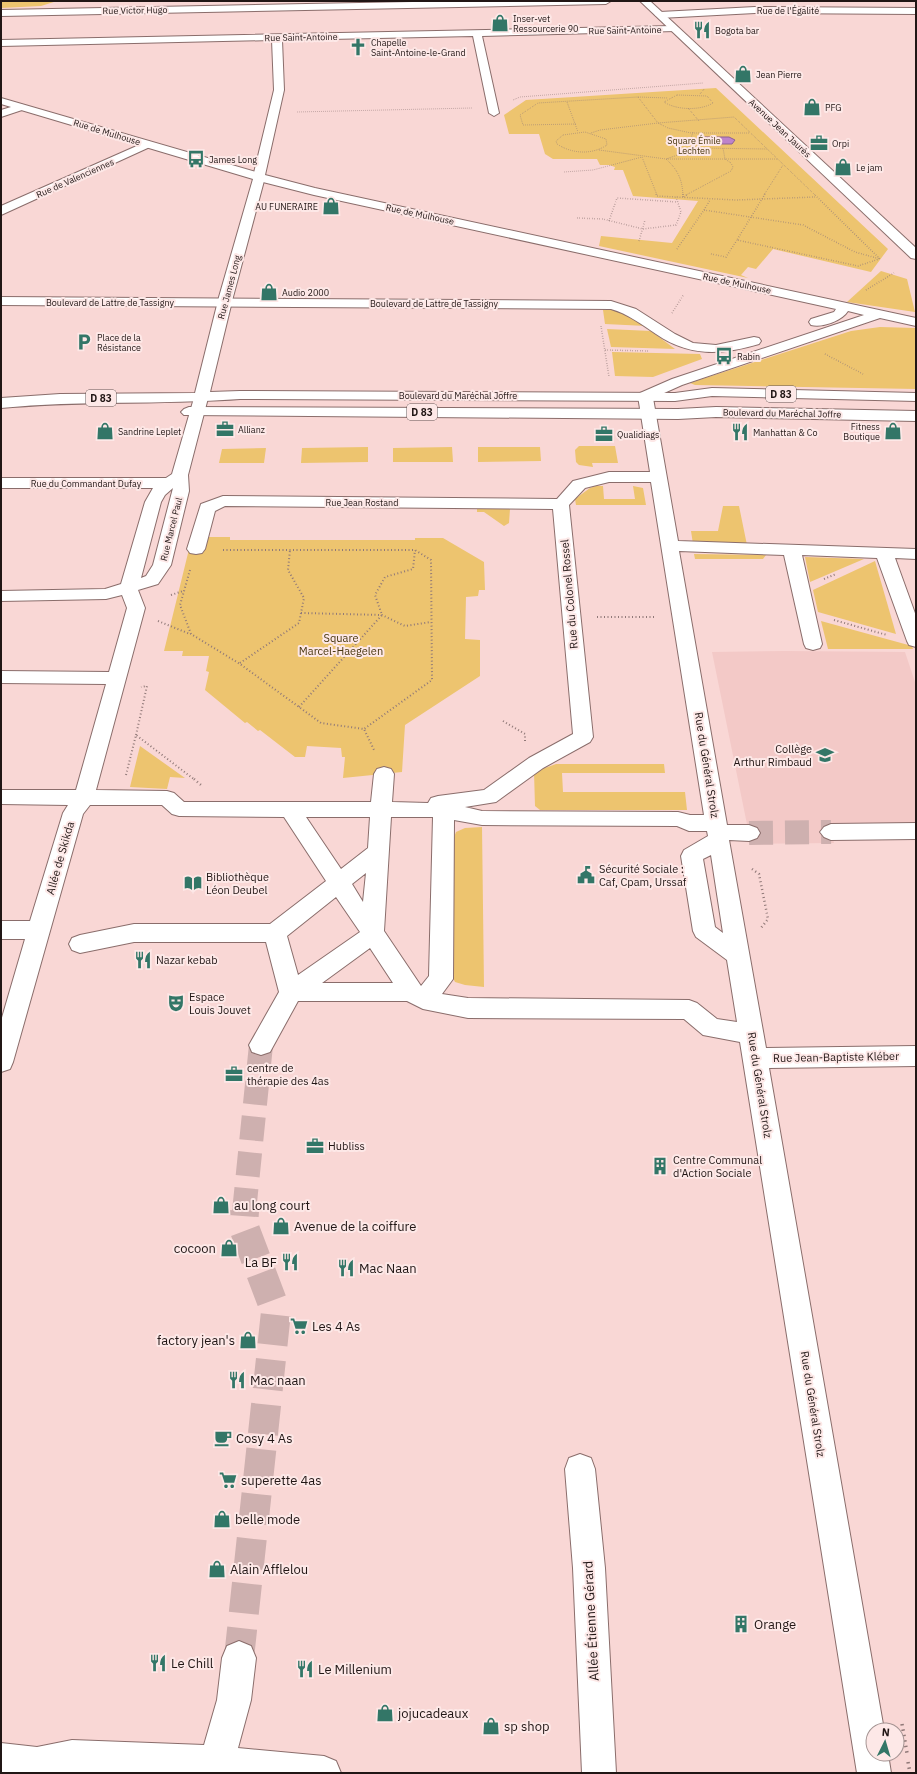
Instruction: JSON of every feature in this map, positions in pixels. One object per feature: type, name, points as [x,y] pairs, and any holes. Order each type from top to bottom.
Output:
[{"type":"street","name":"Rue Victor Hugo","points":[[1,13],[332,4],[606,1]]},
{"type":"street","name":"Avenue Jean Jaurès","points":[[645,1],[673,29],[916,255]]},
{"type":"street","points":[[880,1],[891,11]]},
{"type":"street","name":"Rue de l'Égalité","points":[[660,15],[755,10],[916,11]]},
{"type":"street","name":"Rue Saint-Antoine","points":[[1,43],[673,29]]},
{"type":"street","points":[[476,33],[494,113]]},
{"type":"street","name":"Rue James Long","points":[[199,405],[224,302],[260,176],[279,90],[278,44],[276,37]]},
{"type":"street","name":"Rue de Mulhouse","points":[[1,101],[314,191],[916,322]]},
{"type":"street","points":[[1,114],[21,107]]},
{"type":"street","name":"Rue de Valenciennes","points":[[1,211],[148,144]]},
{"type":"street","name":"Boulevard de Lattre de Tassigny","points":[[1,301],[597,304],[611,305],[634,312],[678,342],[695,348],[716,350],[734,348],[770,336]]},
{"type":"street","points":[[784,332],[839,315],[845,306]]},
{"type":"street","points":[[645,396],[677,382],[880,314]]},
{"type":"street","name":"Boulevard du Maréchal Joffre","points":[[1,411],[199,405],[240,394],[606,395],[675,397],[712,392],[916,397]]},
{"type":"street","name":"Rue du Général Strolz","points":[[645,396],[874,1773]]},
{"type":"street","name":"Boulevard du Maréchal Joffre","points":[[1,402],[40,398],[199,405],[916,416]]},
{"type":"street","name":"Rue Marcel Paul","points":[[129,588],[153,502],[158,492],[175,479],[199,405]]},
{"type":"street","points":[[561,504],[579,484],[609,477],[659,477]]},
{"type":"street","name":"Rue Marcel Paul","points":[[1,596],[106,594],[152,580],[162,565],[181,491],[175,479]]},
{"type":"street","name":"Rue du Commandant Dufay","points":[[1,483],[175,479]]},
{"type":"street","name":"Rue Jean Rostand","points":[[196,549],[207,508],[223,501],[561,504]]},
{"type":"street","name":"Rue du Colonel Rossel","points":[[534,764],[583,737],[561,504]]},
{"type":"street","points":[[670,546],[916,554]]},
{"type":"street","points":[[792,551],[813,644]]},
{"type":"street","points":[[884,554],[916,641]]},
{"type":"street","name":"Allée de Skikda","points":[[1,1062],[72,813],[84,797],[136,608],[129,588]]},
{"type":"street","points":[[1,677],[117,678]]},
{"type":"street","points":[[1,797],[167,798],[179,809],[381,810],[447,806],[489,796],[534,764]]},
{"type":"street","points":[[372,935],[384,774]]},
{"type":"street","points":[[447,806],[482,818],[678,819],[717,831],[749,833]]},
{"type":"street","points":[[290,810],[372,935],[418,996],[441,979],[447,806]]},
{"type":"street","points":[[831,832],[916,831]]},
{"type":"street","points":[[80,944],[134,933],[275,933],[379,851]]},
{"type":"street","points":[[1,930],[39,930]]},
{"type":"street","points":[[275,933],[291,992]]},
{"type":"street","points":[[261,1045],[291,992],[372,935]]},
{"type":"street","name":"Rue Jean-Baptiste Kléber","points":[[291,992],[418,996],[468,1008],[689,1010],[711,1028],[753,1046],[916,1056]]},
{"type":"street","name":"Allée Étienne Gérard","points":[[580,1469],[589,1568],[599,1773]]},
{"type":"street","points":[[215,1768],[234,1700],[239,1658]]},
{"type":"street","points":[[1,1760],[37,1764],[72,1757],[215,1768],[324,1773]]},
{"type":"path","points":[[699,94],[705,88]]},
{"type":"path","points":[[576,124],[523,125],[520,115],[538,103],[638,97],[668,98],[676,95],[699,94],[708,96],[713,103],[708,106],[688,108],[671,106],[664,102],[668,98]]},
{"type":"path","points":[[638,97],[658,123],[665,127],[685,132],[750,133]]},
{"type":"path","points":[[567,102],[578,132]]},
{"type":"path","points":[[688,108],[699,121]]},
{"type":"path","points":[[591,133],[600,130],[658,123],[699,121],[734,117],[880,259]]},
{"type":"path","points":[[599,150],[607,145],[607,142],[602,137],[591,133],[578,132],[558,137],[556,141],[560,147],[574,151],[599,150],[642,157],[666,159],[778,160],[810,157]]},
{"type":"path","points":[[693,132],[690,141],[698,148]]},
{"type":"path","points":[[666,159],[698,148],[767,148]]},
{"type":"path","points":[[683,198],[706,182],[727,175],[733,167],[731,163],[725,159],[723,148]]},
{"type":"path","points":[[564,172],[593,170],[642,157]]},
{"type":"path","points":[[642,157],[657,196],[736,200],[816,197]]},
{"type":"path","points":[[666,159],[674,166],[682,178],[683,198]]},
{"type":"path","points":[[705,253],[726,257],[783,165]]},
{"type":"path","points":[[576,218],[610,221],[643,229],[676,225],[681,212],[676,197]]},
{"type":"path","points":[[610,221],[617,198],[677,202]]},
{"type":"path","points":[[674,252],[704,210],[710,199]]},
{"type":"path","points":[[704,210],[803,226],[855,252],[880,259]]},
{"type":"path","points":[[737,240],[858,266],[880,259]]},
{"type":"path","points":[[678,248],[684,250]]},
{"type":"path","points":[[668,319],[696,274]]},
{"type":"path","points":[[597,304],[610,384],[606,395]]},
{"type":"path","points":[[799,341],[865,375]]},
{"type":"path","points":[[166,624],[191,634],[240,664],[320,723],[364,728],[432,680],[431,560],[415,550],[196,549],[180,605],[191,634]]},
{"type":"path","points":[[240,664],[299,623],[304,598],[288,570],[290,550]]},
{"type":"path","points":[[382,615],[375,595],[385,577],[413,569],[415,550]]},
{"type":"path","points":[[805,612],[894,637]]},
{"type":"path","points":[[301,614],[382,615],[405,626],[431,622]]},
{"type":"path","points":[[299,707],[382,615]]},
{"type":"path","points":[[572,617],[682,617]]},
{"type":"path","points":[[120,798],[136,735],[146,686]]},
{"type":"path","points":[[502,721],[525,734],[525,757],[534,764]]},
{"type":"path","points":[[364,728],[384,774]]},
{"type":"path","points":[[136,735],[233,809]]},
{"type":"shaded area","points":[[704,137],[729,137],[735,140],[732,144],[706,144],[701,141]]},
{"type":"shaded area","name":"Collège Arthur Rimbaud","points":[[712,652],[905,652],[916,685],[916,826],[830,826],[834,843],[751,844]]},
{"type":"green space","points":[[1,1],[57,1],[41,6],[1,8]]},
{"type":"green space","name":"Square Émile Lechten","points":[[716,88],[888,249],[871,272],[773,249],[756,269],[748,267],[741,275],[748,278],[599,246],[601,236],[672,243],[698,201],[633,196],[623,170],[614,170],[615,167],[609,165],[600,165],[597,159],[553,159],[545,154],[539,134],[509,134],[504,115],[526,100]]},
{"type":"green space","points":[[881,271],[907,279],[915,312],[847,302]]},
{"type":"green space","points":[[603,310],[619,310],[646,326],[605,324]]},
{"type":"green space","points":[[880,327],[916,328],[916,389],[695,385],[690,383],[851,331]]},
{"type":"green space","points":[[607,329],[651,331],[675,349],[611,347]]},
{"type":"green space","points":[[612,352],[700,354],[702,359],[653,377],[615,376]]},
{"type":"green space","points":[[579,446],[615,446],[618,463],[592,463],[593,467],[579,465],[576,462],[575,450]]},
{"type":"green space","points":[[368,447],[368,462],[301,463],[302,448]]},
{"type":"green space","points":[[452,447],[453,462],[393,462],[393,448]]},
{"type":"green space","points":[[478,447],[540,447],[541,461],[478,462]]},
{"type":"green space","points":[[266,448],[264,463],[219,463],[222,449]]},
{"type":"green space","points":[[603,486],[604,499],[635,499],[633,486],[643,488],[646,505],[576,505],[575,499],[590,488]]},
{"type":"green space","points":[[723,506],[739,506],[747,545],[693,544],[691,531],[718,531]]},
{"type":"green space","points":[[477,508],[510,509],[509,523],[504,526],[484,512],[477,512]]},
{"type":"green space","name":"Square Marcel-Haegelen","points":[[192,537],[230,537],[230,540],[415,540],[415,538],[443,538],[484,562],[485,590],[479,590],[478,596],[466,597],[465,639],[480,640],[480,676],[405,725],[402,772],[343,778],[345,757],[342,757],[341,748],[307,746],[305,757],[295,757],[260,730],[258,731],[247,722],[245,723],[205,690],[209,672],[206,671],[209,656],[182,656],[183,651],[164,651]]},
{"type":"green space","points":[[694,554],[766,555],[763,559],[695,559]]},
{"type":"green space","points":[[805,557],[864,559],[810,582]]},
{"type":"green space","points":[[875,561],[896,634],[818,612],[813,590]]},
{"type":"green space","points":[[821,621],[912,646],[913,649],[828,649]]},
{"type":"green space","points":[[140,746],[185,778],[170,777],[167,789],[130,787]]},
{"type":"green space","points":[[556,764],[664,764],[665,773],[562,773],[563,792],[685,792],[687,810],[540,810],[535,806],[534,772]]},
{"type":"green space","points":[[482,827],[484,987],[465,985],[455,982],[452,976],[453,840],[456,832],[465,828]]},
{"type":"tunnel","points":[[749,833],[831,832]]},
{"type":"tunnel","points":[[244,1212],[261,1045]]},
{"type":"tunnel","points":[[239,1658],[276,1312],[243,1225],[244,1211]]},
{"type":"place","name":"Inser-vet Ressourcerie 90","points":[[500,23]]},
{"type":"place","name":"Bogota bar","points":[[702,30]]},
{"type":"place","name":"Chapelle Saint-Antoine-le-Grand","points":[[358,47]]},
{"type":"place","name":"Jean Pierre","points":[[743,74]]},
{"type":"place","name":"PFG","points":[[812,107]]},
{"type":"place","name":"Orpi","points":[[819,143]]},
{"type":"place","name":"James Long","points":[[196,159]]},
{"type":"place","name":"Le jam","points":[[843,167]]},
{"type":"place","name":"AU FUNERAIRE","points":[[331,206]]},
{"type":"place","name":"Audio 2000","points":[[269,292]]},
{"type":"place","name":"Place de la Résistance","points":[[84,342]]},
{"type":"place","name":"Rabin","points":[[724,356]]},
{"type":"place","name":"Allianz","points":[[225,429]]},
{"type":"place","name":"Sandrine Leplet","points":[[105,431]]},
{"type":"place","name":"Fitness Boutique","points":[[893,431]]},
{"type":"place","name":"Manhattan & Co","points":[[740,432]]},
{"type":"place","name":"Qualidiags","points":[[604,434]]},
{"type":"place","name":"Collège Arthur Rimbaud","points":[[825,755]]},
{"type":"place","name":"Sécurité Sociale : Caf, Cpam, Urssaf","points":[[586,875]]},
{"type":"place","name":"Bibliothèque Léon Deubel","points":[[193,883]]},
{"type":"place","name":"Nazar kebab","points":[[143,960]]},
{"type":"place","name":"Espace Louis Jouvet","points":[[176,1003]]},
{"type":"place","name":"centre de thérapie des 4as","points":[[234,1074]]},
{"type":"place","name":"Hubliss","points":[[315,1146]]},
{"type":"place","name":"Centre Communal d'Action Sociale","points":[[660,1166]]},
{"type":"place","name":"au long court","points":[[221,1205]]},
{"type":"place","name":"Avenue de la coiffure","points":[[281,1226]]},
{"type":"place","name":"cocoon","points":[[229,1248]]},
{"type":"place","name":"La BF","points":[[290,1262]]},
{"type":"place","name":"Mac Naan","points":[[346,1268]]},
{"type":"place","name":"Les 4 As","points":[[299,1326]]},
{"type":"place","name":"factory jean's","points":[[248,1340]]},
{"type":"place","name":"Mac naan","points":[[237,1380]]},
{"type":"place","name":"Cosy 4 As","points":[[223,1438]]},
{"type":"place","name":"superette 4as","points":[[228,1480]]},
{"type":"place","name":"belle mode","points":[[222,1519]]},
{"type":"place","name":"Alain Afflelou","points":[[217,1569]]},
{"type":"place","name":"Orange","points":[[741,1624]]},
{"type":"place","name":"Le Chill","points":[[158,1663]]},
{"type":"place","name":"Le Millenium","points":[[305,1669]]},
{"type":"place","name":"jojucadeaux","points":[[385,1713]]},
{"type":"place","name":"sp shop","points":[[491,1726]]}]
